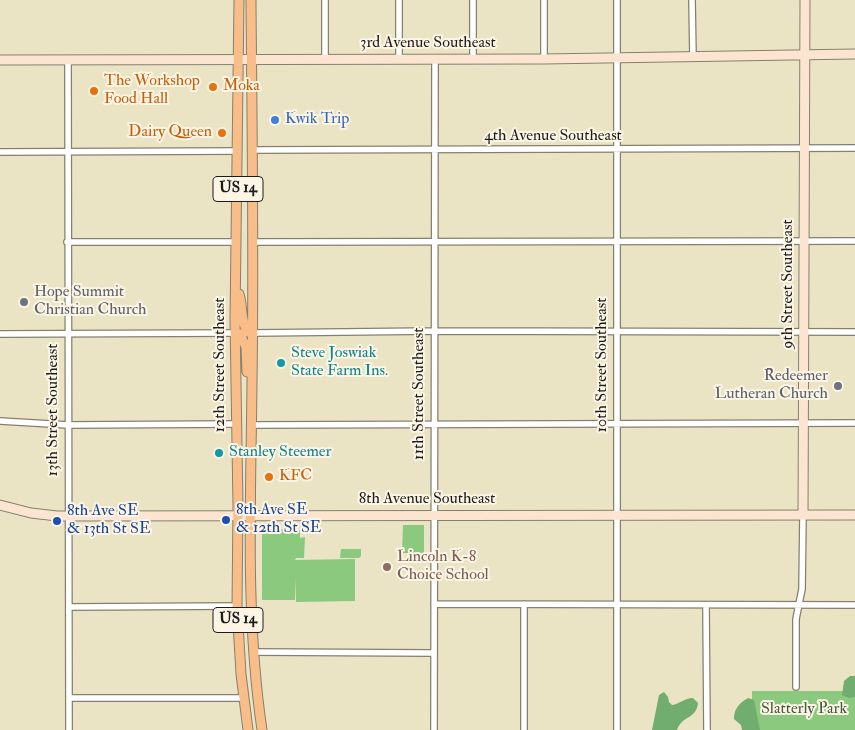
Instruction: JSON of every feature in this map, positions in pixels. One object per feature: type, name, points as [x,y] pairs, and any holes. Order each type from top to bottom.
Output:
[{"type":"main road","name":"12th Street Southeast","points":[[239,0],[236,284],[237,606],[243,698],[248,730]]},
{"type":"main road","name":"12th Street Southeast","points":[[251,0],[253,333],[251,515],[253,652],[262,730]]},
{"type":"main road","points":[[236,284],[242,304],[244,326],[248,332],[253,333]]},
{"type":"main road","points":[[236,333],[240,334],[245,342],[248,375],[252,383]]},
{"type":"street","points":[[325,0],[325,59]]},
{"type":"street","points":[[399,0],[399,59]]},
{"type":"street","points":[[473,0],[473,59]]},
{"type":"street","points":[[544,0],[544,59]]},
{"type":"street","name":"10th Street Southeast","points":[[617,0],[617,730]]},
{"type":"street","points":[[692,0],[693,57]]},
{"type":"street","name":"9th Street Southeast","points":[[796,686],[796,618],[802,589],[803,515],[805,0]]},
{"type":"street","name":"3rd Avenue Southeast","points":[[0,60],[544,59],[855,54]]},
{"type":"street","name":"13th Street Southeast","points":[[68,59],[68,516],[70,607],[68,730]]},
{"type":"street","name":"11th Street Southeast","points":[[434,730],[435,59]]},
{"type":"street","name":"4th Avenue Southeast","points":[[251,150],[434,151],[855,148]]},
{"type":"street","points":[[0,152],[238,151]]},
{"type":"street","points":[[252,242],[855,241]]},
{"type":"street","points":[[68,242],[237,242]]},
{"type":"street","points":[[253,333],[434,331],[855,332]]},
{"type":"street","points":[[0,334],[236,333]]},
{"type":"street","points":[[0,421],[68,425],[236,424]]},
{"type":"street","points":[[252,425],[855,423]]},
{"type":"street","name":"8th Avenue Southeast","points":[[0,505],[31,513],[68,516],[855,515]]},
{"type":"street","points":[[434,604],[855,605]]},
{"type":"street","points":[[524,604],[524,730]]},
{"type":"street","points":[[706,605],[706,730]]},
{"type":"street","points":[[70,607],[237,606]]},
{"type":"street","points":[[253,652],[433,652]]},
{"type":"street","points":[[69,698],[243,698]]},
{"type":"green space","points":[[403,525],[424,525],[424,553],[402,553]]},
{"type":"green space","points":[[269,526],[274,529],[300,530],[300,538],[305,537],[304,558],[296,558],[295,560],[355,559],[355,601],[296,602],[296,578],[295,600],[262,600],[262,533]]},
{"type":"green space","points":[[341,549],[361,549],[361,556],[359,558],[340,558]]},
{"type":"green space","points":[[850,676],[855,676],[855,697],[849,698],[842,695],[844,681]]},
{"type":"green space","name":"Slatterly Park","points":[[752,691],[855,691],[855,730],[752,730]]},
{"type":"green space","points":[[664,692],[672,705],[693,698],[698,703],[695,712],[679,725],[677,730],[652,730],[659,695]]},
{"type":"green space","points":[[748,698],[754,700],[760,730],[742,730],[741,725],[734,719],[738,707]]},
{"type":"place","name":"Moka","points":[[213,87]]},
{"type":"place","name":"The Workshop Food Hall","points":[[94,91]]},
{"type":"place","name":"Kwik Trip","points":[[275,120]]},
{"type":"place","name":"Dairy Queen","points":[[222,133]]},
{"type":"place","name":"Hope Summit Christian Church","points":[[24,302]]},
{"type":"place","name":"Steve Joswiak State Farm Ins.","points":[[281,363]]},
{"type":"place","name":"Redeemer Lutheran Church","points":[[838,386]]},
{"type":"place","name":"Stanley Steemer","points":[[219,453]]},
{"type":"place","name":"KFC","points":[[269,477]]},
{"type":"place","name":"8th Ave SE & 12th St SE","points":[[226,520]]},
{"type":"place","name":"8th Ave SE & 13th St SE","points":[[57,521]]},
{"type":"place","name":"Lincoln K-8 Choice School","points":[[387,567]]}]
